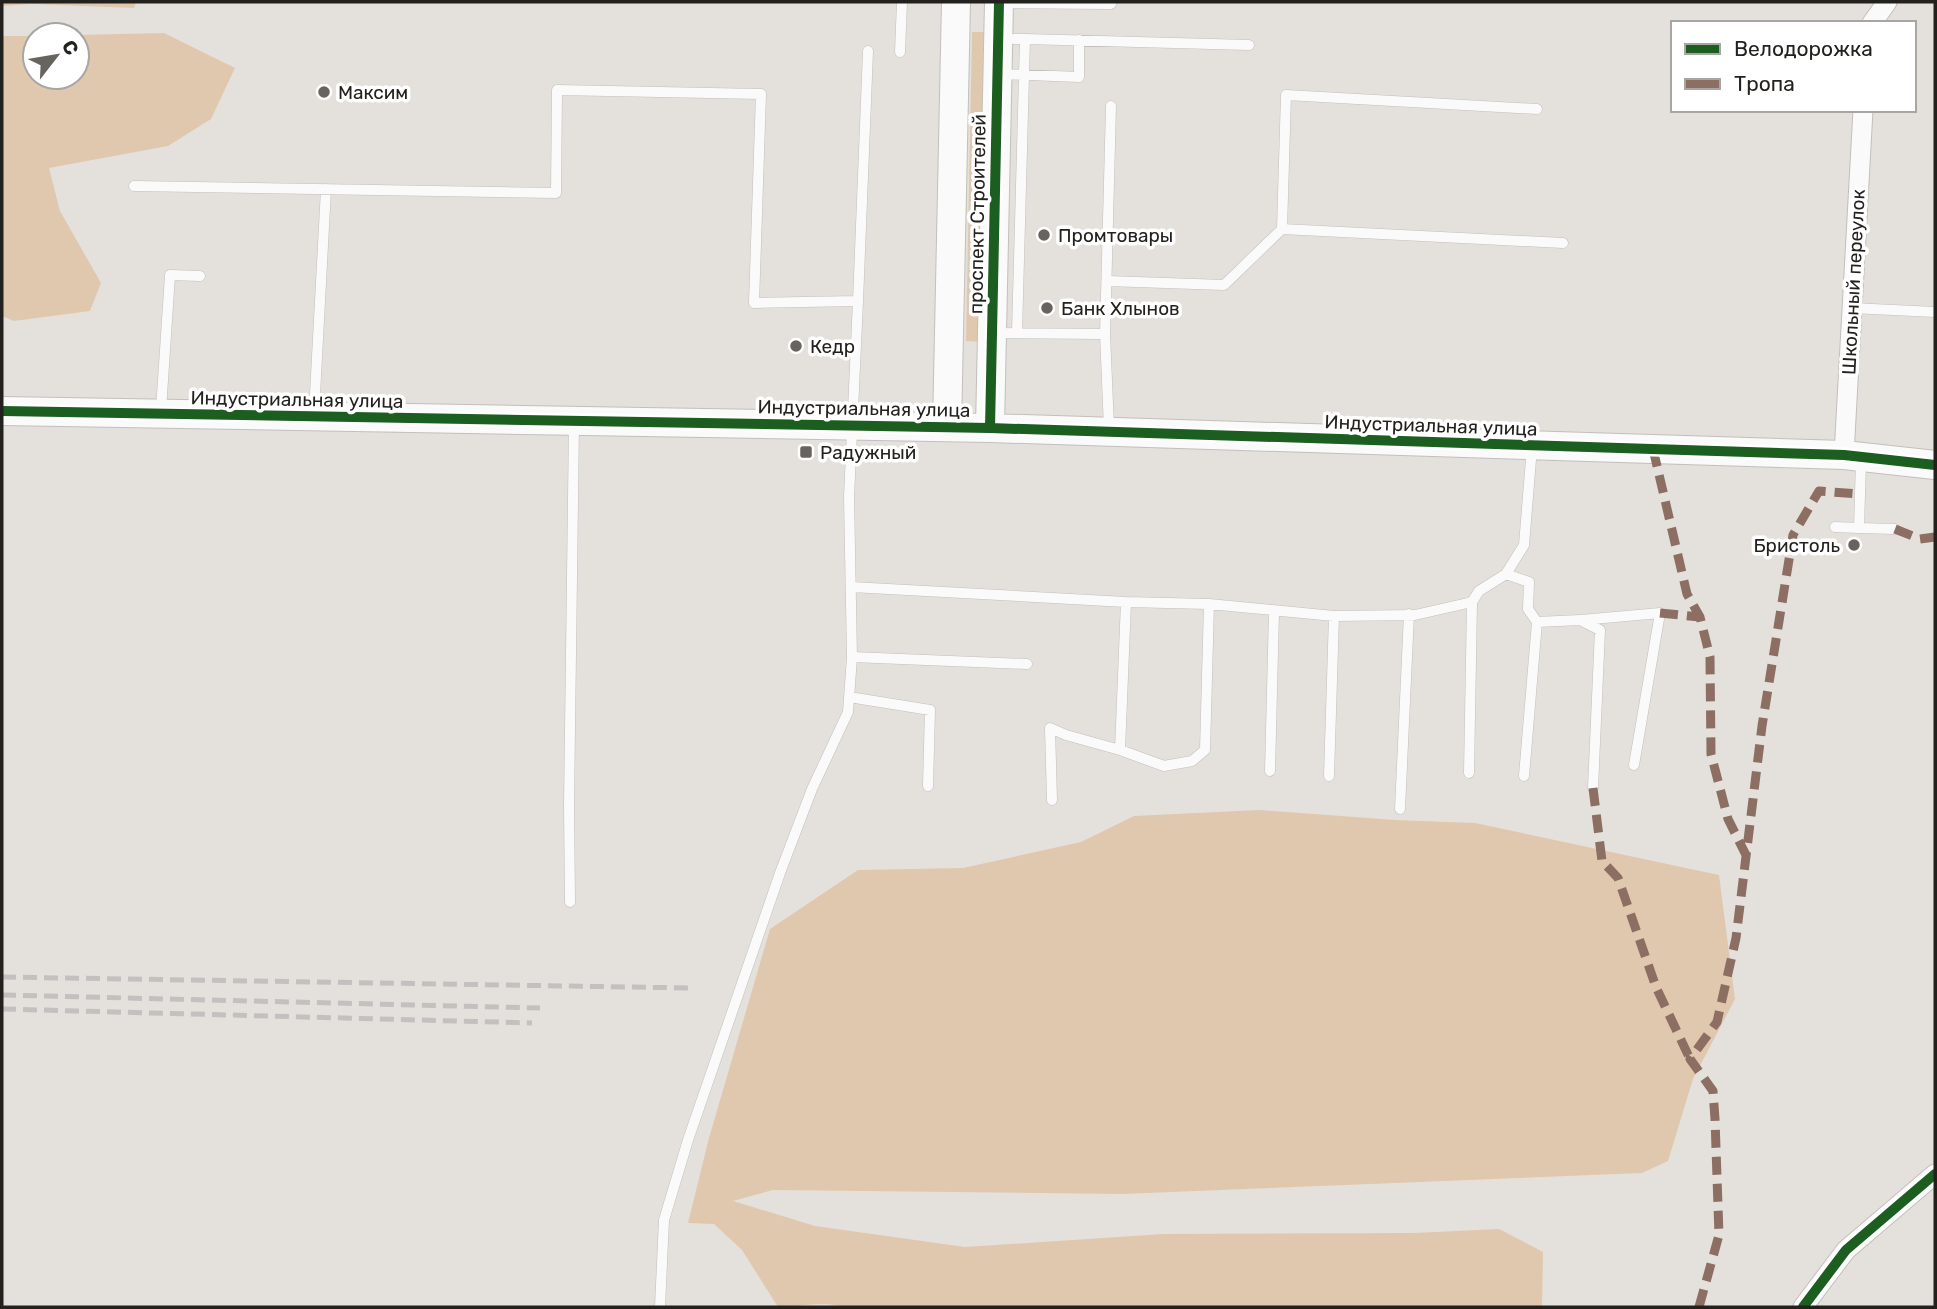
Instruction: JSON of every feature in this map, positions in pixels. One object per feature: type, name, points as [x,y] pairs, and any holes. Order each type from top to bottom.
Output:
[{"type":"street","name":"проспект Строителей","points":[[947,427],[956,2]]},
{"type":"street","name":"проспект Строителей","points":[[990,428],[1005,333],[1011,74],[999,2]]},
{"type":"street","points":[[1873,21],[1887,2]]},
{"type":"street","name":"Школьный переулок","points":[[1853,456],[1851,308],[1863,112]]},
{"type":"street","name":"Индустриальная улица","points":[[2,411],[990,428],[1853,456],[1935,465]]},
{"type":"street","points":[[1803,1307],[1846,1250],[1935,1174]]},
{"type":"lane","points":[[900,51],[902,2]]},
{"type":"lane","points":[[999,2],[1111,2]]},
{"type":"lane","points":[[1079,40],[1079,77],[1011,74],[1019,39],[1079,40],[1249,45]]},
{"type":"lane","points":[[662,1304],[664,1220],[688,1140],[780,873],[812,789],[848,712],[852,657],[849,497],[868,51]]},
{"type":"lane","points":[[134,186],[556,193],[557,90],[761,94],[754,303],[858,300]]},
{"type":"lane","points":[[1107,281],[1224,285],[1282,229],[1286,95],[1538,109]]},
{"type":"lane","points":[[1109,433],[1105,334],[1111,106]]},
{"type":"lane","points":[[313,417],[326,189]]},
{"type":"lane","points":[[1282,229],[1563,243]]},
{"type":"lane","points":[[160,414],[170,275],[200,276]]},
{"type":"lane","points":[[1851,308],[1935,312]]},
{"type":"lane","points":[[1005,333],[1105,334]]},
{"type":"lane","points":[[570,902],[575,420]]},
{"type":"lane","points":[[1469,773],[1472,602],[1479,591],[1506,574],[1524,545],[1532,445]]},
{"type":"lane","points":[[1853,456],[1859,528]]},
{"type":"lane","points":[[1835,527],[1895,530]]},
{"type":"lane","points":[[1506,574],[1529,582],[1528,609],[1537,622],[1524,776]]},
{"type":"lane","points":[[851,587],[1209,604],[1334,616],[1409,614],[1472,602]]},
{"type":"lane","points":[[1120,750],[1126,602]]},
{"type":"lane","points":[[1052,800],[1051,728],[1164,766],[1192,761],[1205,750],[1209,604]]},
{"type":"lane","points":[[1270,771],[1274,612]]},
{"type":"lane","points":[[1537,622],[1660,612],[1634,765]]},
{"type":"lane","points":[[1400,809],[1409,614]]},
{"type":"lane","points":[[1329,776],[1334,616]]},
{"type":"lane","points":[[1580,620],[1600,631],[1593,788]]},
{"type":"lane","points":[[852,657],[1027,664]]},
{"type":"lane","points":[[849,697],[930,710],[928,786]]},
{"type":"shaded area","points":[[2,2],[136,2],[134,8],[31,4],[2,6]]},
{"type":"shaded area","points":[[972,32],[990,32],[983,342],[966,341]]},
{"type":"shaded area","points":[[164,33],[235,68],[211,119],[168,146],[49,168],[60,211],[101,283],[90,311],[14,321],[2,316],[2,36],[21,36],[21,91],[91,91],[91,35]]},
{"type":"shaded area","points":[[1259,810],[1475,823],[1719,875],[1735,999],[1693,1079],[1668,1161],[1642,1173],[1122,1194],[773,1190],[733,1201],[815,1226],[965,1247],[1163,1234],[1414,1233],[1499,1229],[1543,1252],[1542,1307],[844,1307],[819,1304],[778,1307],[742,1250],[714,1224],[688,1223],[709,1138],[770,929],[858,870],[963,868],[1081,842],[1134,816]]},
{"type":"railway","points":[[2,977],[691,988]]},
{"type":"railway","points":[[2,995],[540,1008]]},
{"type":"railway","points":[[2,1009],[532,1023]]},
{"type":"marked path","points":[[1653,449],[1687,594],[1700,617],[1710,657],[1711,754],[1728,819],[1746,855]]},
{"type":"marked path","points":[[1699,1307],[1719,1235],[1715,1119],[1713,1091],[1690,1059],[1717,1022],[1736,938],[1762,726],[1793,535],[1819,491],[1860,494]]},
{"type":"marked path","points":[[1895,529],[1920,539],[1935,537]]},
{"type":"marked path","points":[[1660,613],[1700,617]]},
{"type":"marked path","points":[[1593,788],[1602,861],[1618,878],[1656,987],[1690,1059]]},
{"type":"cycle path","points":[[990,428],[999,2]]},
{"type":"cycle path","points":[[2,411],[990,428],[1844,455],[1935,465]]},
{"type":"cycle path","points":[[1803,1307],[1846,1250],[1935,1174]]},
{"type":"place","name":"Максим","points":[[324,92]]},
{"type":"place","name":"Промтовары","points":[[1044,235]]},
{"type":"place","name":"Банк Хлынов","points":[[1047,308]]},
{"type":"place","name":"Кедр","points":[[796,346]]},
{"type":"place","name":"Радужный","points":[[806,452]]},
{"type":"place","name":"Бристоль","points":[[1854,545]]}]
